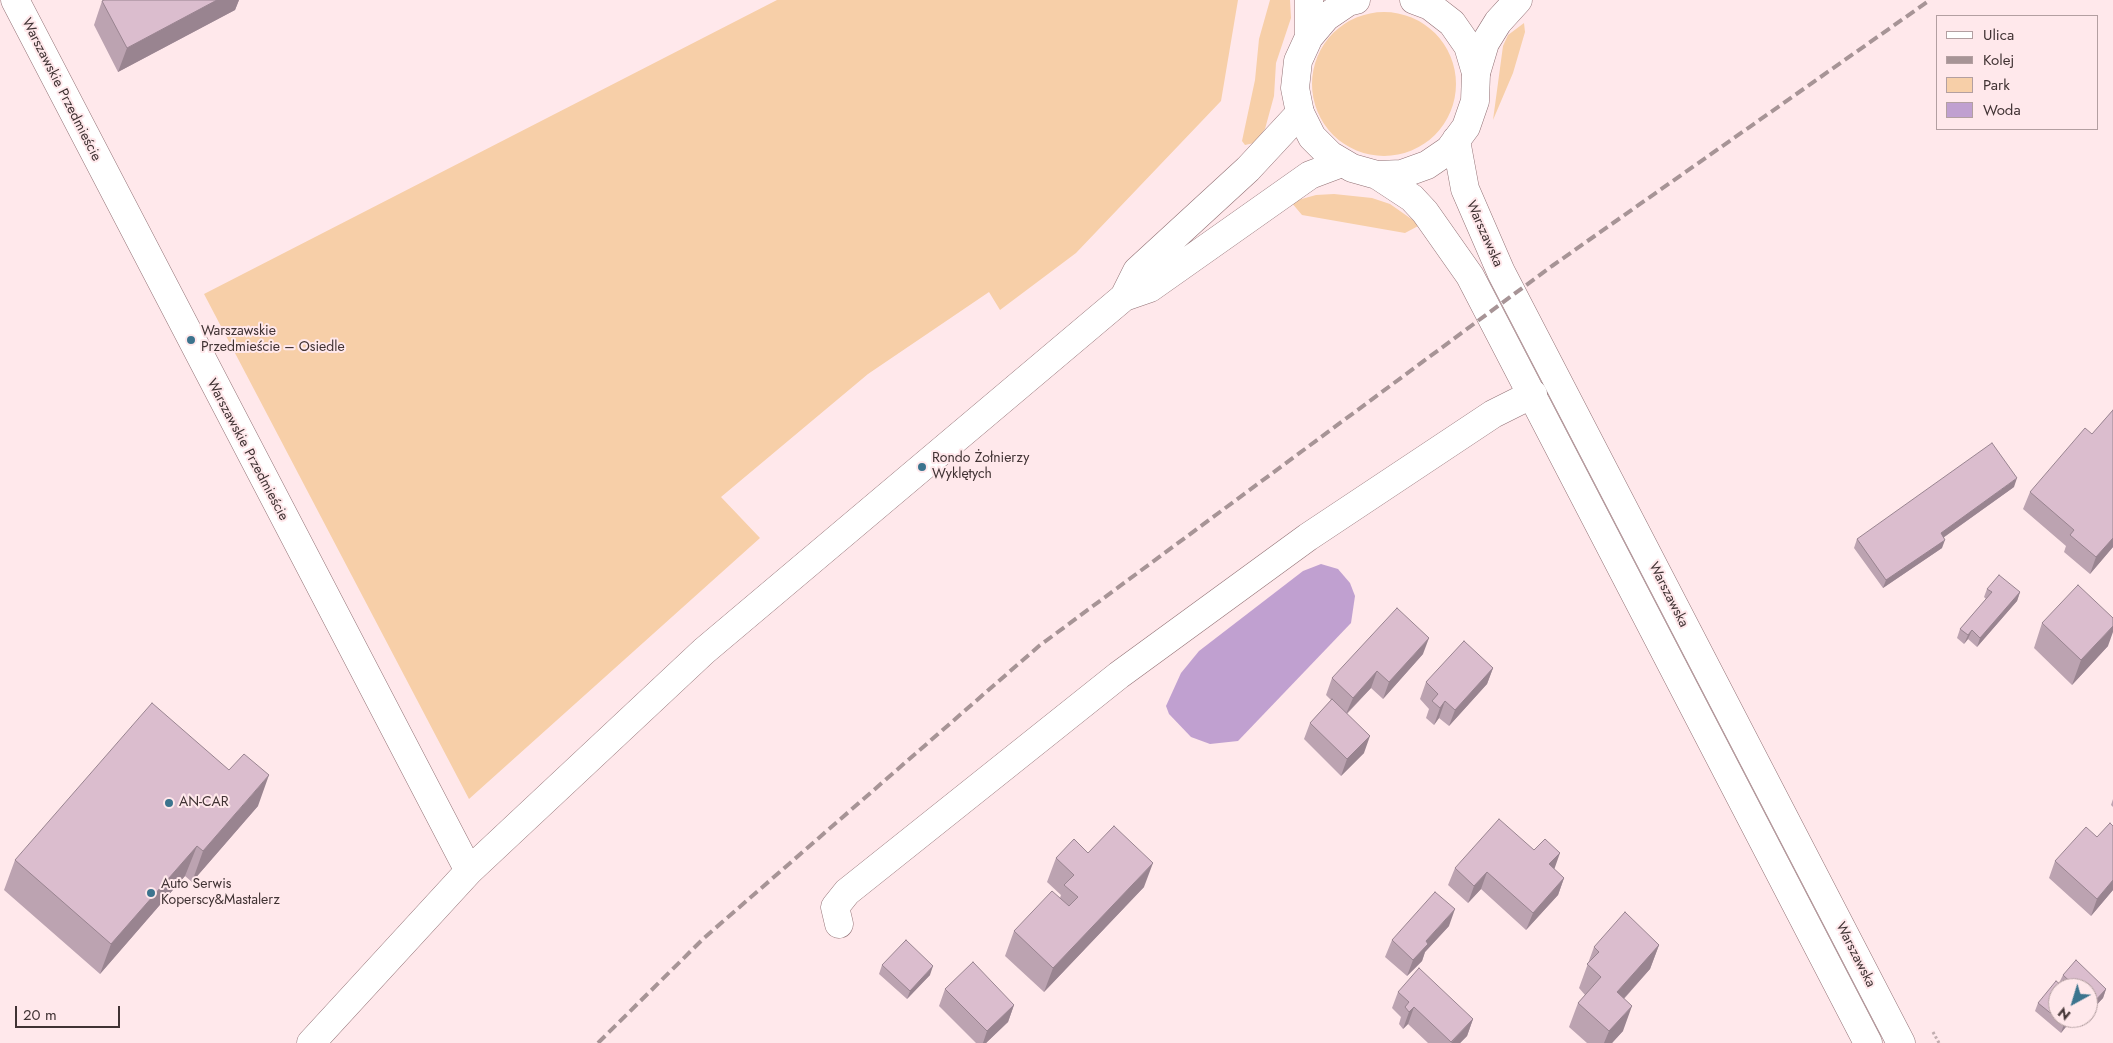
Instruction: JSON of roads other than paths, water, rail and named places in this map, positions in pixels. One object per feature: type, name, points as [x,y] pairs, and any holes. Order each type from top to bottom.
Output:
[{"type":"street","name":"Warszawskie Przedmieście","points":[[14,0],[469,871]]},
{"type":"street","points":[[1309,0],[1309,37]]},
{"type":"street","points":[[1356,0],[1348,2],[1326,16],[1309,37],[1298,61],[1295,88],[1300,114],[1312,137],[1330,156],[1352,168],[1377,175],[1402,174],[1427,165],[1449,150],[1466,127],[1475,101],[1476,73],[1485,43],[1498,22],[1518,0]]},
{"type":"street","points":[[1417,0],[1430,6],[1452,23],[1468,46],[1476,73]]},
{"type":"street","points":[[1124,297],[1137,272],[1248,169],[1300,114]]},
{"type":"street","name":"Warszawska","points":[[1456,140],[1465,189],[1501,272],[1901,1043]]},
{"type":"street","points":[[311,1043],[469,871],[704,651],[1124,297],[1150,288],[1310,175],[1342,162]]},
{"type":"street","name":"Warszawska","points":[[1377,175],[1412,198],[1438,228],[1470,276],[1868,1043]]},
{"type":"street","points":[[839,924],[835,907],[848,892],[1119,675],[1308,537],[1493,414],[1532,394]]},
{"type":"water","points":[[1321,564],[1338,569],[1350,583],[1355,596],[1351,623],[1238,741],[1210,744],[1191,737],[1169,714],[1166,706],[1181,673],[1199,651],[1303,571]]},
{"type":"railway","points":[[598,1043],[704,938],[1039,646],[1552,266],[1930,0]]},
{"type":"place","name":"Warszawskie Przedmieście – Osiedle","points":[[191,340]]},
{"type":"place","name":"Rondo Żołnierzy Wyklętych","points":[[922,467]]},
{"type":"place","name":"AN-CAR","points":[[169,803]]},
{"type":"place","name":"Auto Serwis Koperscy&Mastalerz","points":[[151,893]]}]
